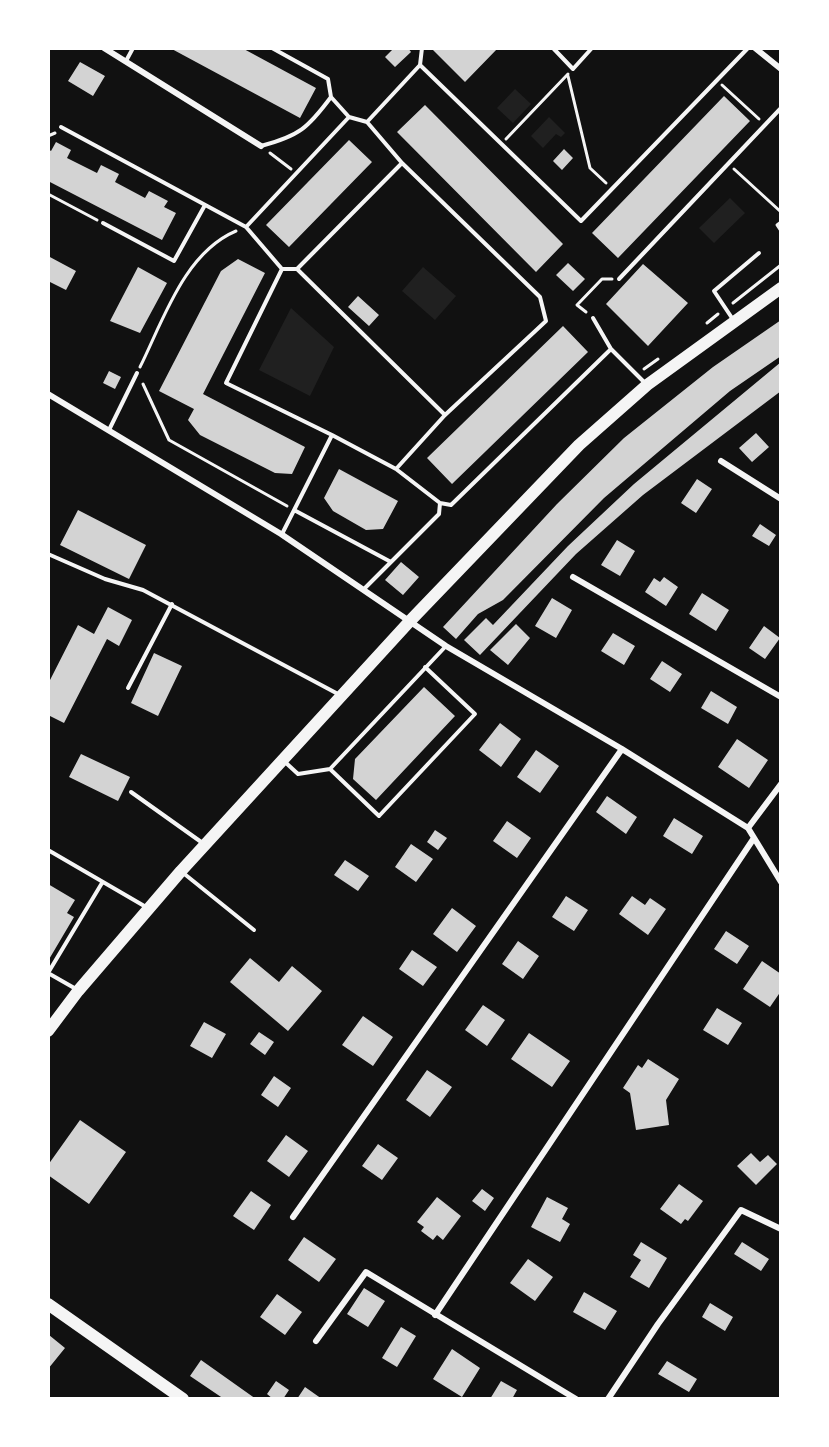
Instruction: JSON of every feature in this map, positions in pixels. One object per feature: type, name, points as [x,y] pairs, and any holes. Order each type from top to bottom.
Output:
[{"type":"main road","points":[[48,1031],[78,991],[181,871],[409,622],[579,445],[647,385],[781,288]]},
{"type":"main road","points":[[48,1304],[183,1399]]},
{"type":"street","points":[[104,48],[261,146]]},
{"type":"street","points":[[755,48],[781,69]]},
{"type":"street","points":[[48,394],[281,534],[364,588],[446,646],[622,749],[748,828],[781,882]]},
{"type":"street","points":[[721,461],[781,499]]},
{"type":"street","points":[[573,577],[781,697]]},
{"type":"street","points":[[293,1217],[622,749]]},
{"type":"street","points":[[748,828],[781,784]]},
{"type":"street","points":[[435,1315],[754,838]]},
{"type":"street","points":[[608,1399],[658,1323],[741,1210],[781,1229]]},
{"type":"street","points":[[316,1341],[366,1272],[576,1399]]},
{"type":"lane","points":[[125,62],[133,48]]},
{"type":"lane","points":[[272,48],[328,80],[332,98],[349,117],[367,122],[402,163],[540,297],[546,321],[445,415],[396,469]]},
{"type":"lane","points":[[367,122],[420,65],[422,48]]},
{"type":"lane","points":[[553,48],[573,69],[592,48]]},
{"type":"lane","points":[[420,65],[581,221],[748,48]]},
{"type":"lane","points":[[261,146],[292,138],[317,116],[332,98]]},
{"type":"lane","points":[[619,279],[781,108]]},
{"type":"lane","points":[[246,227],[349,117]]},
{"type":"lane","points":[[61,127],[246,227],[282,269],[297,269],[445,415]]},
{"type":"lane","points":[[297,269],[402,163]]},
{"type":"lane","points":[[103,223],[174,261],[205,205]]},
{"type":"lane","points":[[735,321],[714,291],[759,253]]},
{"type":"lane","points":[[282,269],[226,383],[396,469],[440,503],[451,505],[611,350]]},
{"type":"lane","points":[[593,318],[611,350],[647,385]]},
{"type":"lane","points":[[109,430],[137,373]]},
{"type":"lane","points":[[281,534],[332,435]]},
{"type":"lane","points":[[364,588],[440,514],[440,503]]},
{"type":"lane","points":[[294,510],[391,562]]},
{"type":"lane","points":[[48,554],[105,579],[143,590],[172,604],[341,696]]},
{"type":"lane","points":[[128,688],[172,604]]},
{"type":"lane","points":[[283,760],[298,774],[330,769],[446,646]]},
{"type":"lane","points":[[330,769],[379,816],[475,714],[425,667]]},
{"type":"lane","points":[[131,792],[206,845]]},
{"type":"lane","points":[[48,850],[148,908]]},
{"type":"lane","points":[[181,871],[254,930]]},
{"type":"lane","points":[[78,991],[48,973],[102,883]]},
{"type":"path","points":[[502,144],[573,69]]},
{"type":"path","points":[[567,75],[590,168],[612,189]]},
{"type":"path","points":[[718,81],[765,124]]},
{"type":"path","points":[[261,146],[297,173]]},
{"type":"path","points":[[728,164],[781,212]]},
{"type":"path","points":[[48,194],[103,223]]},
{"type":"path","points":[[781,222],[777,225],[781,231]]},
{"type":"path","points":[[246,227],[223,236],[189,270],[137,373],[170,440],[294,510]]},
{"type":"path","points":[[698,330],[781,265]]},
{"type":"path","points":[[593,318],[577,305],[602,279],[619,279]]},
{"type":"path","points":[[636,374],[662,356]]},
{"type":"shaded area","points":[[515,89],[531,104],[513,123],[497,108]]},
{"type":"shaded area","points":[[549,117],[565,133],[561,137],[556,134],[543,148],[531,136]]},
{"type":"shaded area","points":[[730,198],[745,213],[714,243],[699,228]]},
{"type":"shaded area","points":[[423,267],[456,296],[435,320],[402,291]]},
{"type":"shaded area","points":[[291,308],[334,347],[310,396],[259,370]]},
{"type":"building","points":[[170,48],[242,48],[316,88],[300,118]]},
{"type":"building","points":[[394,48],[408,48],[411,52],[395,67],[385,57]]},
{"type":"building","points":[[431,48],[498,48],[465,82]]},
{"type":"building","points":[[80,62],[105,76],[93,96],[68,81]]},
{"type":"building","points":[[724,96],[750,121],[618,258],[592,233]]},
{"type":"building","points":[[425,105],[563,244],[536,272],[397,132]]},
{"type":"building","points":[[349,140],[372,162],[289,247],[266,225]]},
{"type":"building","points":[[56,142],[71,150],[67,158],[97,173],[101,165],[119,174],[115,182],[145,198],[149,191],[168,201],[164,207],[176,213],[162,240],[48,181],[48,149],[51,151]]},
{"type":"building","points":[[564,149],[573,158],[562,170],[553,161]]},
{"type":"building","points":[[48,256],[76,271],[66,290],[48,281]]},
{"type":"building","points":[[238,259],[265,273],[203,394],[305,447],[292,474],[275,473],[200,435],[188,420],[194,409],[159,391],[221,271]]},
{"type":"building","points":[[568,263],[585,279],[573,291],[556,275]]},
{"type":"building","points":[[643,264],[688,303],[648,346],[606,304]]},
{"type":"building","points":[[138,267],[167,283],[140,333],[110,321]]},
{"type":"building","points":[[358,296],[379,315],[369,326],[348,307]]},
{"type":"building","points":[[781,320],[781,356],[730,391],[604,498],[503,600],[478,614],[456,639],[443,627],[557,504],[624,438],[713,367]]},
{"type":"building","points":[[563,326],[588,352],[452,484],[427,458]]},
{"type":"building","points":[[781,362],[781,391],[643,495],[576,554],[480,655],[464,640],[486,618],[493,625],[568,546],[634,484]]},
{"type":"building","points":[[109,371],[121,377],[115,389],[103,383]]},
{"type":"building","points":[[756,433],[769,447],[752,462],[739,448]]},
{"type":"building","points":[[339,469],[398,501],[383,529],[366,530],[333,511],[324,498]]},
{"type":"building","points":[[697,479],[712,489],[696,513],[681,503]]},
{"type":"building","points":[[78,510],[146,545],[129,579],[60,545]]},
{"type":"building","points":[[760,524],[776,535],[769,546],[752,536]]},
{"type":"building","points":[[617,540],[635,551],[620,576],[601,565]]},
{"type":"building","points":[[401,562],[419,577],[403,595],[385,580]]},
{"type":"building","points":[[664,577],[678,587],[666,606],[645,592],[654,578],[660,582]]},
{"type":"building","points":[[702,593],[729,610],[716,631],[689,614]]},
{"type":"building","points":[[552,598],[572,610],[556,638],[535,626]]},
{"type":"building","points":[[108,607],[132,620],[119,646],[107,639],[64,723],[48,715],[48,684],[78,625],[94,634]]},
{"type":"building","points":[[516,624],[530,638],[508,665],[490,650]]},
{"type":"building","points":[[764,626],[780,638],[765,659],[749,648]]},
{"type":"building","points":[[613,633],[635,646],[624,665],[601,651]]},
{"type":"building","points":[[154,653],[182,666],[158,716],[131,703]]},
{"type":"building","points":[[662,661],[682,674],[670,692],[650,679]]},
{"type":"building","points":[[424,687],[455,716],[376,800],[353,779],[355,759]]},
{"type":"building","points":[[711,691],[737,707],[728,724],[701,708]]},
{"type":"building","points":[[500,723],[521,739],[501,767],[479,750]]},
{"type":"building","points":[[737,739],[768,760],[749,788],[718,767]]},
{"type":"building","points":[[536,750],[559,766],[540,793],[517,777]]},
{"type":"building","points":[[81,754],[130,777],[118,801],[69,777]]},
{"type":"building","points":[[607,796],[637,817],[626,834],[596,812]]},
{"type":"building","points":[[674,818],[703,836],[692,854],[663,836]]},
{"type":"building","points":[[507,821],[531,838],[517,858],[493,841]]},
{"type":"building","points":[[435,830],[447,838],[438,850],[427,842]]},
{"type":"building","points":[[411,844],[433,859],[416,882],[395,867]]},
{"type":"building","points":[[345,860],[369,876],[358,891],[334,875]]},
{"type":"building","points":[[48,884],[75,900],[67,913],[74,917],[48,961]]},
{"type":"building","points":[[566,896],[588,910],[574,931],[552,917]]},
{"type":"building","points":[[632,896],[645,905],[650,898],[666,909],[648,935],[619,914]]},
{"type":"building","points":[[452,908],[476,926],[457,952],[433,934]]},
{"type":"building","points":[[726,931],[749,946],[737,964],[714,949]]},
{"type":"building","points":[[518,941],[539,956],[523,979],[502,964]]},
{"type":"building","points":[[412,950],[437,967],[423,986],[399,969]]},
{"type":"building","points":[[250,958],[279,982],[292,966],[322,991],[288,1031],[230,982]]},
{"type":"building","points":[[762,961],[781,974],[781,991],[770,1007],[743,989]]},
{"type":"building","points":[[483,1005],[505,1020],[487,1046],[465,1030]]},
{"type":"building","points":[[717,1008],[742,1023],[728,1045],[703,1030]]},
{"type":"building","points":[[363,1016],[393,1037],[373,1066],[342,1045]]},
{"type":"building","points":[[204,1022],[226,1034],[212,1058],[190,1046]]},
{"type":"building","points":[[259,1032],[274,1042],[265,1055],[250,1044]]},
{"type":"building","points":[[529,1033],[570,1061],[552,1087],[511,1059]]},
{"type":"building","points":[[648,1059],[679,1079],[666,1100],[669,1125],[636,1130],[630,1093],[623,1088],[638,1065],[642,1068]]},
{"type":"building","points":[[427,1070],[452,1087],[430,1117],[406,1100]]},
{"type":"building","points":[[274,1076],[291,1088],[278,1107],[261,1095]]},
{"type":"building","points":[[80,1120],[126,1152],[89,1204],[48,1175],[48,1165]]},
{"type":"building","points":[[286,1135],[308,1151],[289,1177],[267,1161]]},
{"type":"building","points":[[378,1144],[398,1158],[382,1180],[362,1166]]},
{"type":"building","points":[[751,1153],[760,1162],[768,1155],[777,1164],[756,1185],[737,1166]]},
{"type":"building","points":[[679,1184],[703,1201],[688,1221],[685,1219],[681,1224],[660,1209]]},
{"type":"building","points":[[482,1189],[494,1198],[485,1211],[472,1201]]},
{"type":"building","points":[[251,1191],[271,1205],[254,1230],[233,1216]]},
{"type":"building","points":[[437,1197],[461,1216],[443,1240],[437,1235],[433,1240],[421,1231],[424,1227],[417,1222]]},
{"type":"building","points":[[547,1197],[568,1208],[562,1219],[570,1224],[560,1242],[531,1227]]},
{"type":"building","points":[[304,1237],[336,1259],[319,1282],[288,1260]]},
{"type":"building","points":[[641,1242],[667,1258],[649,1288],[630,1277],[641,1260],[633,1255]]},
{"type":"building","points":[[742,1242],[769,1259],[761,1271],[734,1254]]},
{"type":"building","points":[[528,1259],[553,1277],[535,1301],[510,1283]]},
{"type":"building","points":[[364,1288],[385,1301],[368,1327],[347,1314]]},
{"type":"building","points":[[584,1292],[617,1311],[605,1330],[573,1312]]},
{"type":"building","points":[[277,1294],[302,1312],[285,1335],[260,1317]]},
{"type":"building","points":[[710,1303],[733,1317],[725,1331],[702,1317]]},
{"type":"building","points":[[401,1327],[416,1336],[397,1367],[382,1358]]},
{"type":"building","points":[[49,1335],[65,1348],[48,1369],[48,1337]]},
{"type":"building","points":[[452,1349],[480,1368],[462,1397],[433,1379]]},
{"type":"building","points":[[201,1360],[256,1399],[224,1399],[190,1376]]},
{"type":"building","points":[[667,1361],[697,1379],[689,1392],[658,1374]]},
{"type":"building","points":[[276,1381],[289,1390],[283,1399],[273,1399],[267,1394]]},
{"type":"building","points":[[501,1381],[517,1390],[512,1399],[490,1399]]},
{"type":"building","points":[[305,1387],[322,1399],[297,1399]]}]
